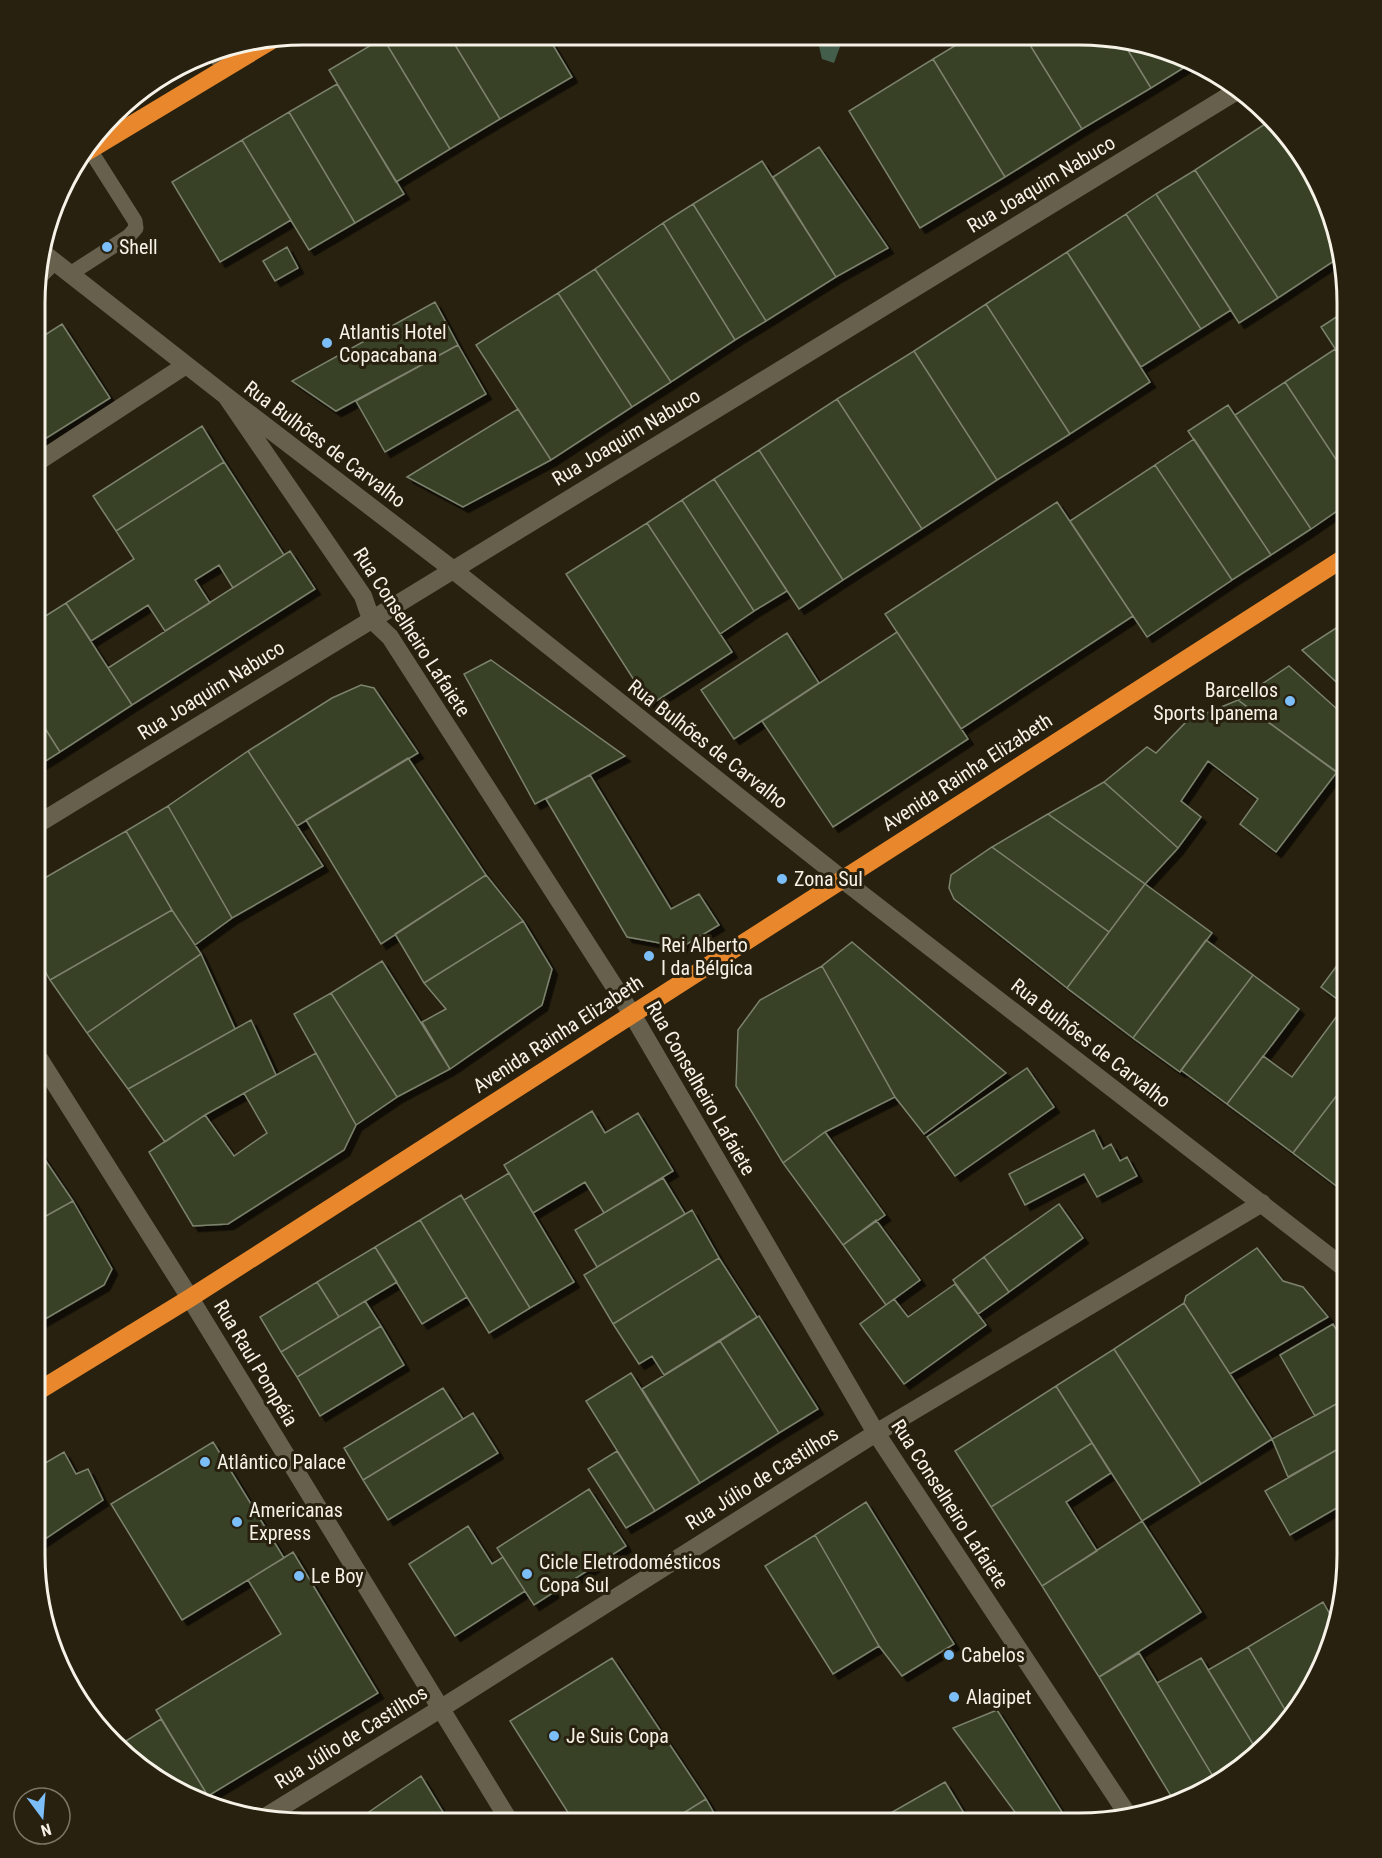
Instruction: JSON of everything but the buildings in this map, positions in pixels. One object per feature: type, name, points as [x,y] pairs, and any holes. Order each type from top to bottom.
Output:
[{"type":"highway","points":[[100,144],[256,49]]},
{"type":"highway","name":"Avenida Rainha Elizabeth","points":[[45,1387],[190,1298],[1337,562]]},
{"type":"street","name":"Rua Joaquim Nabuco","points":[[45,819],[371,618],[1231,95]]},
{"type":"street","name":"Rua Bulhões de Carvalho","points":[[49,258],[452,569],[842,879],[1337,1262]]},
{"type":"street","points":[[45,457],[186,365]]},
{"type":"street","name":"Rua Conselheiro Lafaiete","points":[[226,396],[363,596],[371,618],[390,637],[632,1014],[876,1433],[1124,1809]]},
{"type":"street","name":"Rua Raul Pompéia","points":[[45,1068],[190,1298],[440,1709],[499,1813]]},
{"type":"street","name":"Rua Júlio de Castilhos","points":[[274,1811],[440,1709],[876,1433],[1262,1203]]},
{"type":"lane","points":[[218,60],[224,69]]},
{"type":"lane","points":[[70,274],[129,236],[136,228],[135,221],[90,158]]},
{"type":"shaded area","points":[[819,45],[841,45],[834,63],[822,59]]},
{"type":"place","name":"Shell","points":[[107,247]]},
{"type":"place","name":"Atlantis Hotel Copacabana","points":[[327,343]]},
{"type":"place","name":"Barcellos Sports Ipanema","points":[[1290,701]]},
{"type":"place","name":"Zona Sul","points":[[782,879]]},
{"type":"place","name":"Rei Alberto I da Bélgica","points":[[649,956]]},
{"type":"place","name":"Atlântico Palace","points":[[205,1462]]},
{"type":"place","name":"Americanas Express","points":[[237,1522]]},
{"type":"place","name":"Cicle Eletrodomésticos Copa Sul","points":[[527,1574]]},
{"type":"place","name":"Le Boy","points":[[299,1576]]},
{"type":"place","name":"Cabelos","points":[[949,1655]]},
{"type":"place","name":"Alagipet","points":[[954,1697]]},
{"type":"place","name":"Je Suis Copa","points":[[554,1736]]}]
